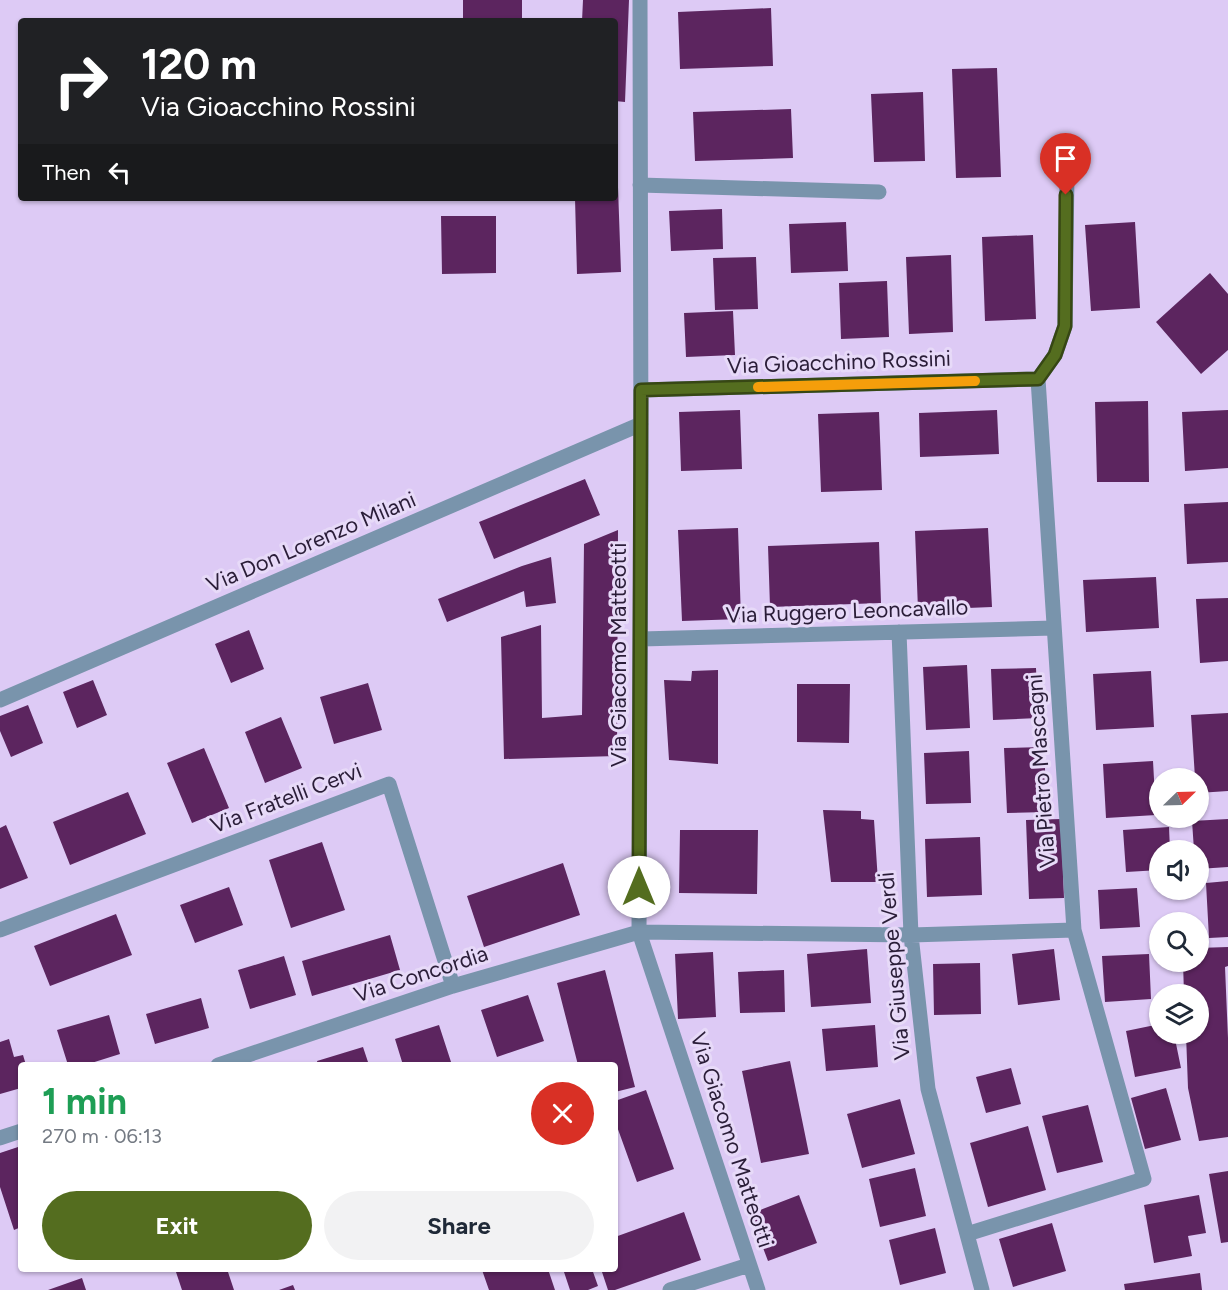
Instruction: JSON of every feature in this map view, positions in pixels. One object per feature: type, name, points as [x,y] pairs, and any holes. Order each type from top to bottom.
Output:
[{"type":"street","name":"Via Giacomo Matteotti","points":[[640,0],[639,932],[758,1290]]},
{"type":"street","points":[[1038,379],[1055,355],[1065,326],[1067,173]]},
{"type":"street","points":[[640,185],[879,192]]},
{"type":"street","name":"Via Gioacchino Rossini","points":[[641,390],[1038,379]]},
{"type":"street","name":"Via Pietro Mascagni","points":[[967,1234],[1144,1179],[1074,930],[1038,379]]},
{"type":"street","name":"Via Don Lorenzo Milani","points":[[0,700],[641,424]]},
{"type":"street","name":"Via Ruggero Leoncavallo","points":[[641,639],[1054,628]]},
{"type":"street","name":"Via Giuseppe Verdi","points":[[899,632],[910,934],[928,1089],[982,1290]]},
{"type":"street","name":"Via Fratelli Cervi","points":[[0,930],[389,784],[453,986]]},
{"type":"street","name":"Via Concordia","points":[[227,1062],[453,986],[639,932],[910,934],[1074,930]]},
{"type":"street","points":[[0,1138],[18,1132]]},
{"type":"street","points":[[670,1290],[749,1265]]},
{"type":"building","points":[[463,0],[522,0],[522,18],[463,18]]},
{"type":"building","points":[[583,0],[629,0],[625,102],[618,101],[618,18],[582,18]]},
{"type":"building","points":[[771,8],[773,66],[680,69],[678,12]]},
{"type":"building","points":[[997,68],[1001,177],[956,178],[952,69]]},
{"type":"building","points":[[923,92],[925,161],[874,162],[871,94]]},
{"type":"building","points":[[791,109],[793,158],[695,161],[693,112]]},
{"type":"building","points":[[618,187],[621,272],[577,274],[575,201],[618,201]]},
{"type":"building","points":[[722,209],[723,249],[671,251],[669,211]]},
{"type":"building","points":[[441,216],[496,216],[496,273],[442,274]]},
{"type":"building","points":[[846,222],[848,271],[791,273],[789,224]]},
{"type":"building","points":[[1135,222],[1140,308],[1091,311],[1085,225]]},
{"type":"building","points":[[1033,235],[1036,319],[985,321],[982,237]]},
{"type":"building","points":[[951,255],[953,332],[909,334],[906,257]]},
{"type":"building","points":[[756,257],[758,309],[715,310],[713,258]]},
{"type":"building","points":[[1210,273],[1228,294],[1228,350],[1201,374],[1156,322]]},
{"type":"building","points":[[887,281],[889,337],[841,339],[839,283]]},
{"type":"building","points":[[733,311],[735,355],[686,357],[684,313]]},
{"type":"building","points":[[1148,401],[1149,482],[1097,482],[1095,402]]},
{"type":"building","points":[[740,410],[742,469],[681,471],[679,412]]},
{"type":"building","points":[[997,410],[999,454],[920,457],[919,413]]},
{"type":"building","points":[[1228,410],[1228,468],[1185,471],[1182,412]]},
{"type":"building","points":[[879,412],[882,490],[821,492],[818,414]]},
{"type":"building","points":[[585,479],[600,515],[494,559],[479,522]]},
{"type":"building","points":[[1228,502],[1228,562],[1187,564],[1184,504]]},
{"type":"building","points":[[738,528],[741,619],[682,621],[678,530]]},
{"type":"building","points":[[988,528],[992,607],[918,610],[915,531]]},
{"type":"building","points":[[618,530],[617,756],[504,759],[501,637],[541,625],[542,718],[582,715],[584,544]]},
{"type":"building","points":[[879,542],[881,603],[770,607],[768,546]]},
{"type":"building","points":[[551,557],[556,603],[526,607],[524,591],[447,622],[438,599]]},
{"type":"building","points":[[1156,577],[1159,628],[1086,632],[1083,580]]},
{"type":"building","points":[[1228,598],[1228,661],[1200,663],[1196,599]]},
{"type":"building","points":[[249,630],[264,669],[231,683],[215,644]]},
{"type":"building","points":[[967,665],[970,728],[926,730],[923,667]]},
{"type":"building","points":[[1036,668],[1038,718],[993,720],[991,669]]},
{"type":"building","points":[[718,670],[718,764],[669,760],[664,680],[691,681],[692,671]]},
{"type":"building","points":[[1151,671],[1154,727],[1096,730],[1093,674]]},
{"type":"building","points":[[93,680],[107,715],[77,728],[63,692]]},
{"type":"building","points":[[368,683],[382,730],[334,744],[320,697]]},
{"type":"building","points":[[797,684],[850,684],[849,743],[797,742]]},
{"type":"building","points":[[28,705],[43,743],[11,757],[0,731],[0,716]]},
{"type":"building","points":[[1228,713],[1228,791],[1209,792],[1209,768],[1194,768],[1191,715]]},
{"type":"building","points":[[281,717],[302,768],[265,783],[245,732]]},
{"type":"building","points":[[1044,747],[1047,812],[1007,813],[1004,748]]},
{"type":"building","points":[[204,748],[229,808],[192,823],[167,763]]},
{"type":"building","points":[[969,751],[971,803],[926,804],[924,753]]},
{"type":"building","points":[[1153,761],[1153,768],[1149,768],[1149,815],[1106,818],[1103,764]]},
{"type":"building","points":[[128,792],[146,834],[70,865],[53,822]]},
{"type":"building","points":[[823,810],[861,811],[861,819],[874,820],[878,882],[831,882]]},
{"type":"building","points":[[1061,819],[1064,898],[1029,899],[1026,820]]},
{"type":"building","points":[[1228,819],[1228,867],[1209,868],[1209,840],[1193,840],[1192,828],[1209,828],[1209,820]]},
{"type":"building","points":[[6,825],[28,878],[0,889],[0,828]]},
{"type":"building","points":[[1169,828],[1170,840],[1149,840],[1149,871],[1126,872],[1123,830]]},
{"type":"building","points":[[680,830],[758,830],[757,894],[679,893]]},
{"type":"building","points":[[980,837],[982,895],[927,897],[925,839]]},
{"type":"building","points":[[322,842],[345,910],[291,928],[269,860]]},
{"type":"building","points":[[563,863],[580,915],[484,947],[467,896]]},
{"type":"building","points":[[1228,881],[1228,937],[1209,938],[1207,900],[1209,900],[1209,883]]},
{"type":"building","points":[[229,887],[243,925],[195,943],[180,905]]},
{"type":"building","points":[[1137,888],[1140,927],[1100,929],[1098,890]]},
{"type":"building","points":[[116,914],[132,955],[50,986],[34,946]]},
{"type":"building","points":[[390,935],[400,970],[312,996],[302,961]]},
{"type":"building","points":[[1228,947],[1228,966],[1225,967],[1228,1137],[1199,1141],[1188,1088],[1186,1044],[1209,1044],[1209,984],[1184,984],[1183,972],[1209,972],[1209,948]]},
{"type":"building","points":[[867,949],[871,1003],[811,1007],[807,954]]},
{"type":"building","points":[[1054,949],[1060,1000],[1018,1005],[1012,954]]},
{"type":"building","points":[[713,952],[716,1017],[678,1019],[675,954]]},
{"type":"building","points":[[1149,954],[1149,999],[1105,1002],[1102,956]]},
{"type":"building","points":[[284,956],[296,995],[250,1009],[238,970]]},
{"type":"building","points":[[980,963],[981,1014],[934,1015],[933,964]]},
{"type":"building","points":[[605,970],[635,1087],[618,1091],[618,1062],[577,1062],[557,983]]},
{"type":"building","points":[[784,970],[785,1012],[740,1013],[738,972]]},
{"type":"building","points":[[528,995],[544,1041],[497,1057],[481,1010]]},
{"type":"building","points":[[201,998],[209,1028],[155,1044],[146,1014]]},
{"type":"building","points":[[109,1015],[120,1054],[95,1062],[67,1062],[57,1030]]},
{"type":"building","points":[[439,1025],[451,1062],[402,1062],[395,1039]]},
{"type":"building","points":[[875,1025],[878,1067],[826,1071],[822,1029]]},
{"type":"building","points":[[1149,1026],[1149,1044],[1176,1044],[1181,1068],[1135,1077],[1126,1031]]},
{"type":"building","points":[[9,1039],[14,1057],[23,1055],[25,1062],[18,1062],[18,1089],[0,1094],[0,1042]]},
{"type":"building","points":[[363,1047],[368,1062],[317,1062]]},
{"type":"building","points":[[790,1061],[809,1154],[761,1163],[742,1071]]},
{"type":"building","points":[[1011,1068],[1021,1104],[986,1113],[976,1077]]},
{"type":"building","points":[[1166,1088],[1181,1140],[1145,1149],[1131,1098]]},
{"type":"building","points":[[646,1090],[674,1169],[637,1182],[618,1129],[618,1100]]},
{"type":"building","points":[[900,1099],[915,1154],[862,1168],[847,1114]]},
{"type":"building","points":[[1088,1105],[1103,1162],[1057,1173],[1042,1116]]},
{"type":"building","points":[[1028,1126],[1046,1190],[988,1207],[970,1143]]},
{"type":"building","points":[[18,1147],[18,1228],[14,1230],[0,1187],[0,1153]]},
{"type":"building","points":[[915,1168],[926,1216],[880,1227],[869,1179]]},
{"type":"building","points":[[1228,1171],[1228,1242],[1221,1243],[1209,1174]]},
{"type":"building","points":[[799,1195],[817,1243],[768,1261],[750,1214]]},
{"type":"building","points":[[1199,1195],[1206,1233],[1188,1236],[1192,1256],[1154,1263],[1144,1205]]},
{"type":"building","points":[[684,1212],[701,1260],[615,1290],[608,1290],[602,1272],[618,1272],[618,1236]]},
{"type":"building","points":[[1052,1223],[1066,1271],[1013,1287],[999,1239]]},
{"type":"building","points":[[935,1228],[946,1273],[900,1285],[889,1240]]},
{"type":"building","points":[[176,1272],[228,1272],[234,1290],[182,1290]]},
{"type":"building","points":[[483,1272],[549,1272],[555,1290],[489,1290]]},
{"type":"building","points":[[564,1272],[593,1272],[598,1286],[588,1290],[570,1290]]},
{"type":"building","points":[[1200,1273],[1202,1290],[1125,1290],[1124,1284]]},
{"type":"building","points":[[82,1278],[86,1290],[48,1290]]},
{"type":"building","points":[[293,1285],[295,1290],[279,1290]]},
{"type":"slow traffic","points":[[758,387],[975,381]]},
{"type":"route","points":[[639,887],[641,390],[1038,379],[1055,355],[1065,326],[1066,195]]}]
